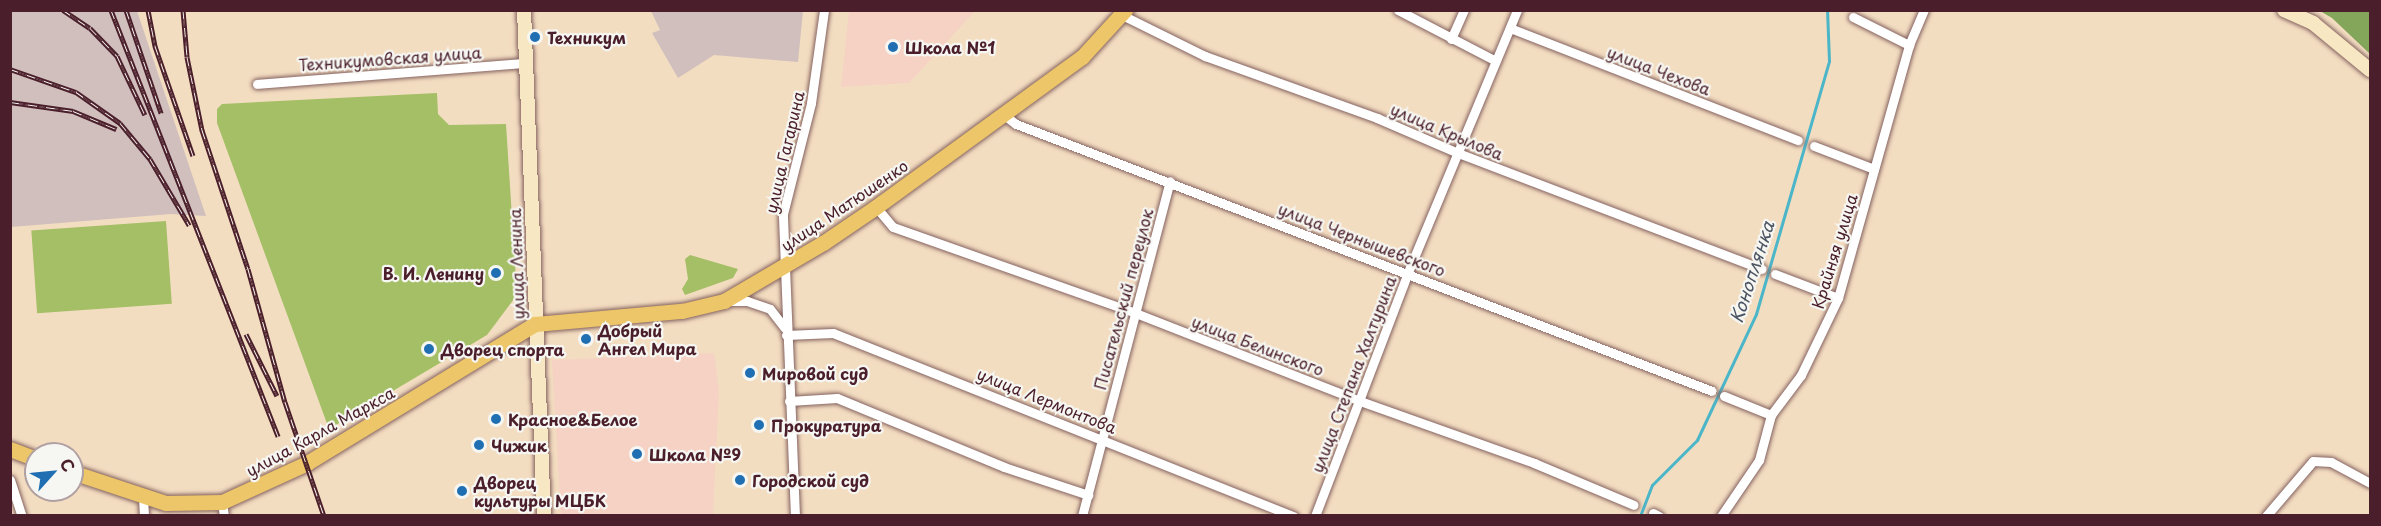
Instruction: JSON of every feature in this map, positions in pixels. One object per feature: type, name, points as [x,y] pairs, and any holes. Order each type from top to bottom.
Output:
[{"type":"main road","name":"улица Ленина","points":[[524,10],[544,516]]},
{"type":"main road","points":[[2284,10],[2313,23],[2370,70]]},
{"type":"main road","name":"улица Матюшенко","points":[[535,324],[682,311],[724,301],[784,267],[876,207],[1082,57],[1124,13]]},
{"type":"main road","name":"улица Карла Маркса","points":[[84,476],[144,496],[223,509],[307,463],[535,324]]},
{"type":"street","name":"улица Гагарина","points":[[795,516],[785,332],[783,214],[811,103],[824,10]]},
{"type":"street","points":[[1398,10],[1496,61]]},
{"type":"street","points":[[1451,39],[1464,10]]},
{"type":"street","name":"улица Степана Халтурина","points":[[1315,516],[1408,272],[1517,10]]},
{"type":"street","name":"Крайняя улица","points":[[1721,516],[1762,454],[1771,415],[1801,375],[1838,298],[1909,45],[1923,10]]},
{"type":"street","name":"улица Крылова","points":[[1124,13],[1205,56],[1377,118],[1458,153],[1762,270]]},
{"type":"street","points":[[1852,17],[1909,45]]},
{"type":"street","name":"улица Чехова","points":[[1510,28],[1798,140]]},
{"type":"street","name":"Техникумовская улица","points":[[257,84],[525,63]]},
{"type":"street","name":"улица Чернышевского","points":[[1002,114],[1016,124],[1408,272],[1712,392]]},
{"type":"street","points":[[1814,146],[1874,169]]},
{"type":"street","name":"Писательский переулок","points":[[1082,516],[1133,312],[1170,182]]},
{"type":"street","name":"улица Белинского","points":[[876,207],[893,227],[1133,312],[1360,401],[1534,463],[1634,505]]},
{"type":"street","points":[[1775,274],[1838,298]]},
{"type":"street","points":[[724,301],[758,303],[779,317],[785,332]]},
{"type":"street","name":"улица Лермонтова","points":[[785,332],[833,333],[1103,438],[1294,516]]},
{"type":"street","points":[[1724,396],[1771,415]]},
{"type":"street","points":[[789,401],[837,398],[1004,467],[1088,495]]},
{"type":"street","points":[[2266,516],[2313,461],[2331,462],[2370,483]]},
{"type":"street","points":[[10,480],[22,516]]},
{"type":"street","points":[[144,496],[144,516]]},
{"type":"shaded area","points":[[11,10],[137,11],[206,216],[171,214],[11,227]]},
{"type":"shaded area","name":"Школа №1","points":[[849,10],[975,11],[909,83],[841,87]]},
{"type":"shaded area","points":[[651,11],[803,11],[798,62],[714,55],[678,78],[652,33],[660,30]]},
{"type":"shaded area","name":"Школа №9","points":[[714,353],[719,392],[713,515],[561,515],[552,360]]},
{"type":"green space","points":[[2320,11],[2370,11],[2370,54],[2332,18]]},
{"type":"green space","points":[[437,93],[438,114],[449,125],[506,124],[517,295],[487,335],[329,429],[217,123],[217,109],[222,104]]},
{"type":"green space","points":[[166,221],[172,304],[37,313],[31,230]]},
{"type":"green space","points":[[690,255],[738,269],[733,278],[685,295],[682,289],[688,279],[685,259]]},
{"type":"waterway","name":"Коноплянка","points":[[1640,516],[1652,485],[1697,440],[1756,314],[1829,61],[1827,10]]},
{"type":"railway","points":[[63,10],[90,28],[117,56],[145,115]]},
{"type":"railway","points":[[111,10],[278,437]]},
{"type":"railway","points":[[126,10],[161,113]]},
{"type":"railway","points":[[148,10],[155,46],[193,156]]},
{"type":"railway","points":[[183,10],[187,57],[202,130],[248,269],[285,402],[324,516]]},
{"type":"railway","points":[[10,69],[76,92],[120,123],[150,159],[189,225]]},
{"type":"railway","points":[[10,102],[73,111],[116,129]]},
{"type":"railway","points":[[246,334],[277,396]]},
{"type":"place","name":"Техникум","points":[[535,37]]},
{"type":"place","name":"Школа №1","points":[[893,47]]},
{"type":"place","name":"В. И. Ленину","points":[[496,273]]},
{"type":"place","name":"Добрый Ангел Мира","points":[[586,339]]},
{"type":"place","name":"Дворец спорта","points":[[429,349]]},
{"type":"place","name":"Мировой суд","points":[[750,373]]},
{"type":"place","name":"Красное&Белое","points":[[496,419]]},
{"type":"place","name":"Прокуратура","points":[[759,425]]},
{"type":"place","name":"Чижик","points":[[479,445]]},
{"type":"place","name":"Школа №9","points":[[637,454]]},
{"type":"place","name":"Городской суд","points":[[740,480]]},
{"type":"place","name":"Дворец культуры МЦБК","points":[[462,491]]}]
